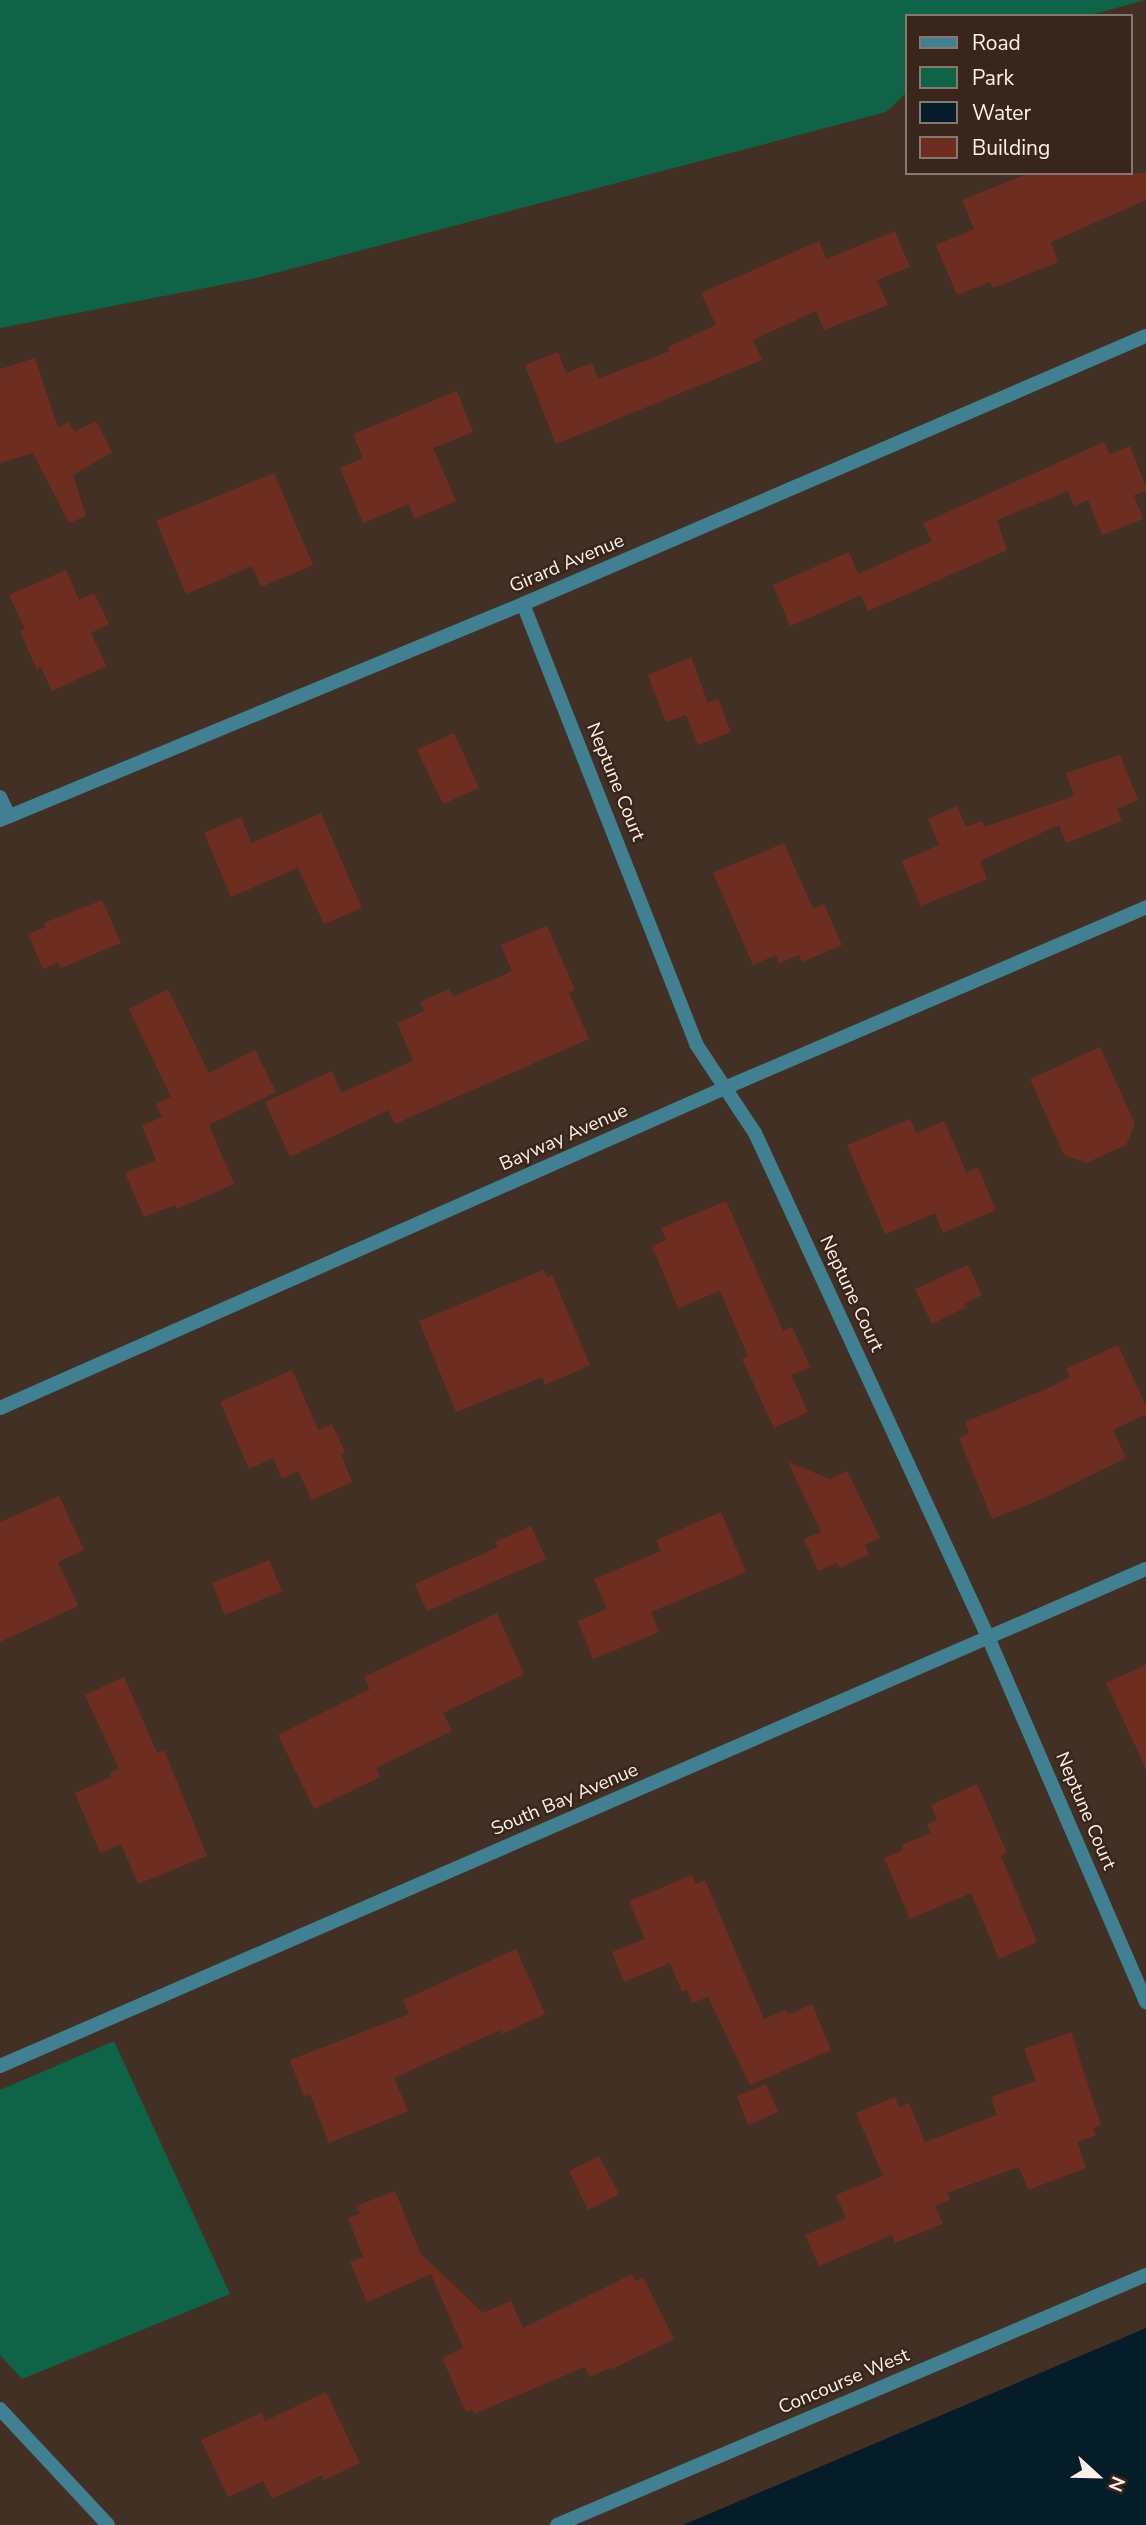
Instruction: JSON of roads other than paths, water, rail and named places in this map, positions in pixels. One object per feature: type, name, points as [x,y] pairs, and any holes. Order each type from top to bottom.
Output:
[{"type":"street","name":"Girard Avenue","points":[[4,818],[523,604],[1146,336]]},
{"type":"street","name":"Neptune Court","points":[[523,604],[696,1044],[755,1133],[988,1637],[1146,2002]]},
{"type":"street","points":[[0,797],[4,818]]},
{"type":"street","name":"Bayway Avenue","points":[[0,1408],[727,1087],[1146,907]]},
{"type":"street","name":"South Bay Avenue","points":[[0,2066],[1146,1569]]},
{"type":"street","name":"Concourse West","points":[[557,2525],[1146,2275]]},
{"type":"street","points":[[0,2409],[108,2525]]},
{"type":"water","points":[[1146,2328],[1146,2525],[683,2525]]}]
